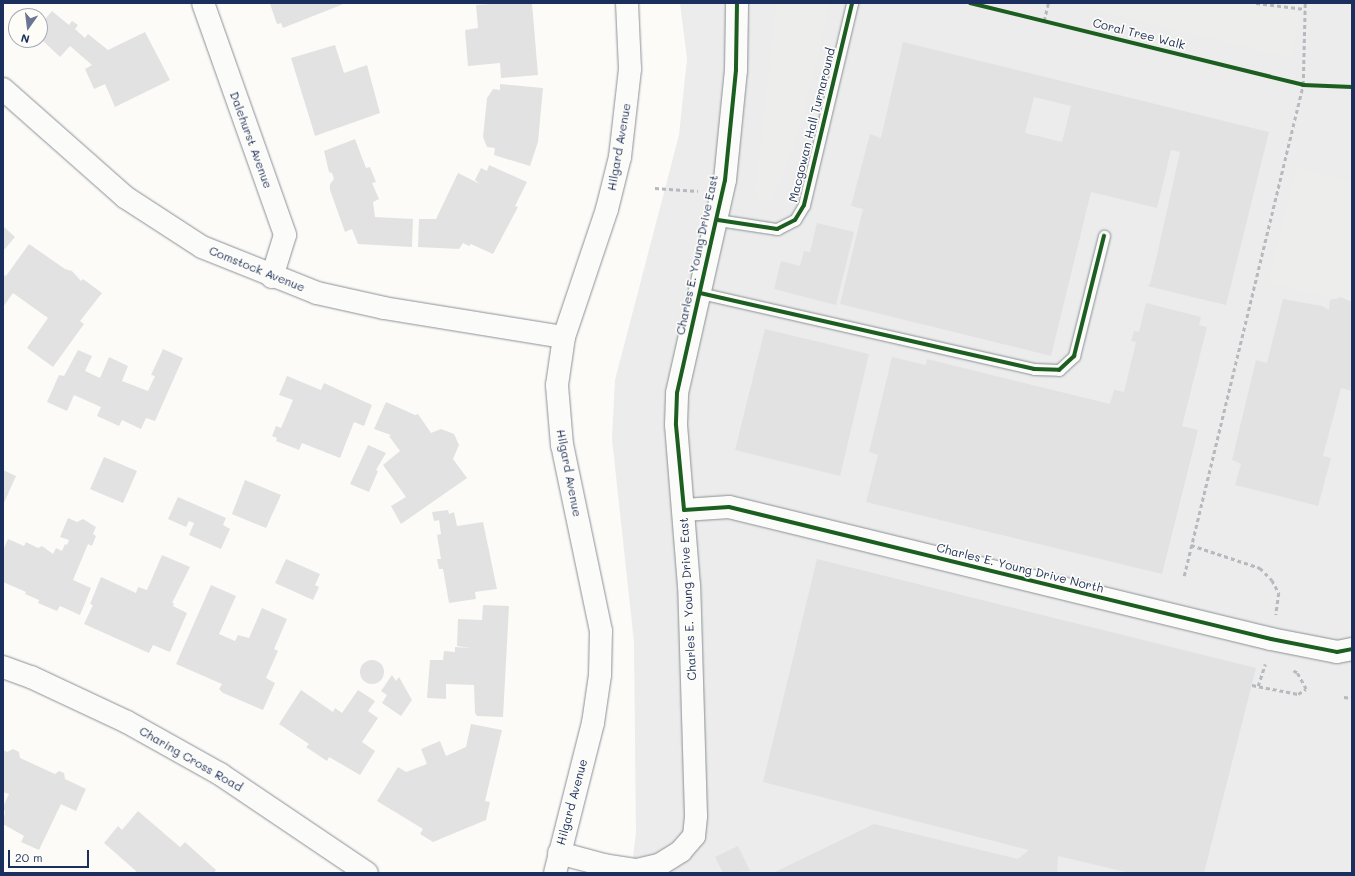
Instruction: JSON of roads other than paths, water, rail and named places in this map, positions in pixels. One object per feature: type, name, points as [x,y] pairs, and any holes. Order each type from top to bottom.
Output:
[{"type":"street","name":"Dalehurst Avenue","points":[[203,3],[285,235],[272,277]]},
{"type":"street","name":"Hilgard Avenue","points":[[557,863],[594,723],[600,675],[601,631],[562,446],[557,385],[564,337],[607,209],[620,157],[630,69],[627,3]]},
{"type":"street","name":"Charles E. Young Drive East","points":[[557,863],[604,865],[637,870],[659,865],[681,851],[694,836],[696,816],[689,586],[676,425],[677,393],[718,220],[725,180],[736,70],[737,3]]},
{"type":"street","name":"Comstock Avenue","points":[[3,89],[125,197],[202,247],[272,277],[317,293],[384,308],[564,337]]},
{"type":"street","name":"Charles E. Young Drive North","points":[[684,510],[729,508],[1271,639],[1337,652],[1352,650]]},
{"type":"street","name":"Charing Cross Road","points":[[3,667],[31,676],[127,722],[220,774],[367,873]]},
{"type":"lane","name":"Macgowan Hall Turnaround","points":[[718,220],[777,229],[795,220],[804,205],[852,3]]},
{"type":"lane","points":[[700,292],[1034,369],[1059,370],[1074,356],[1104,236]]}]
